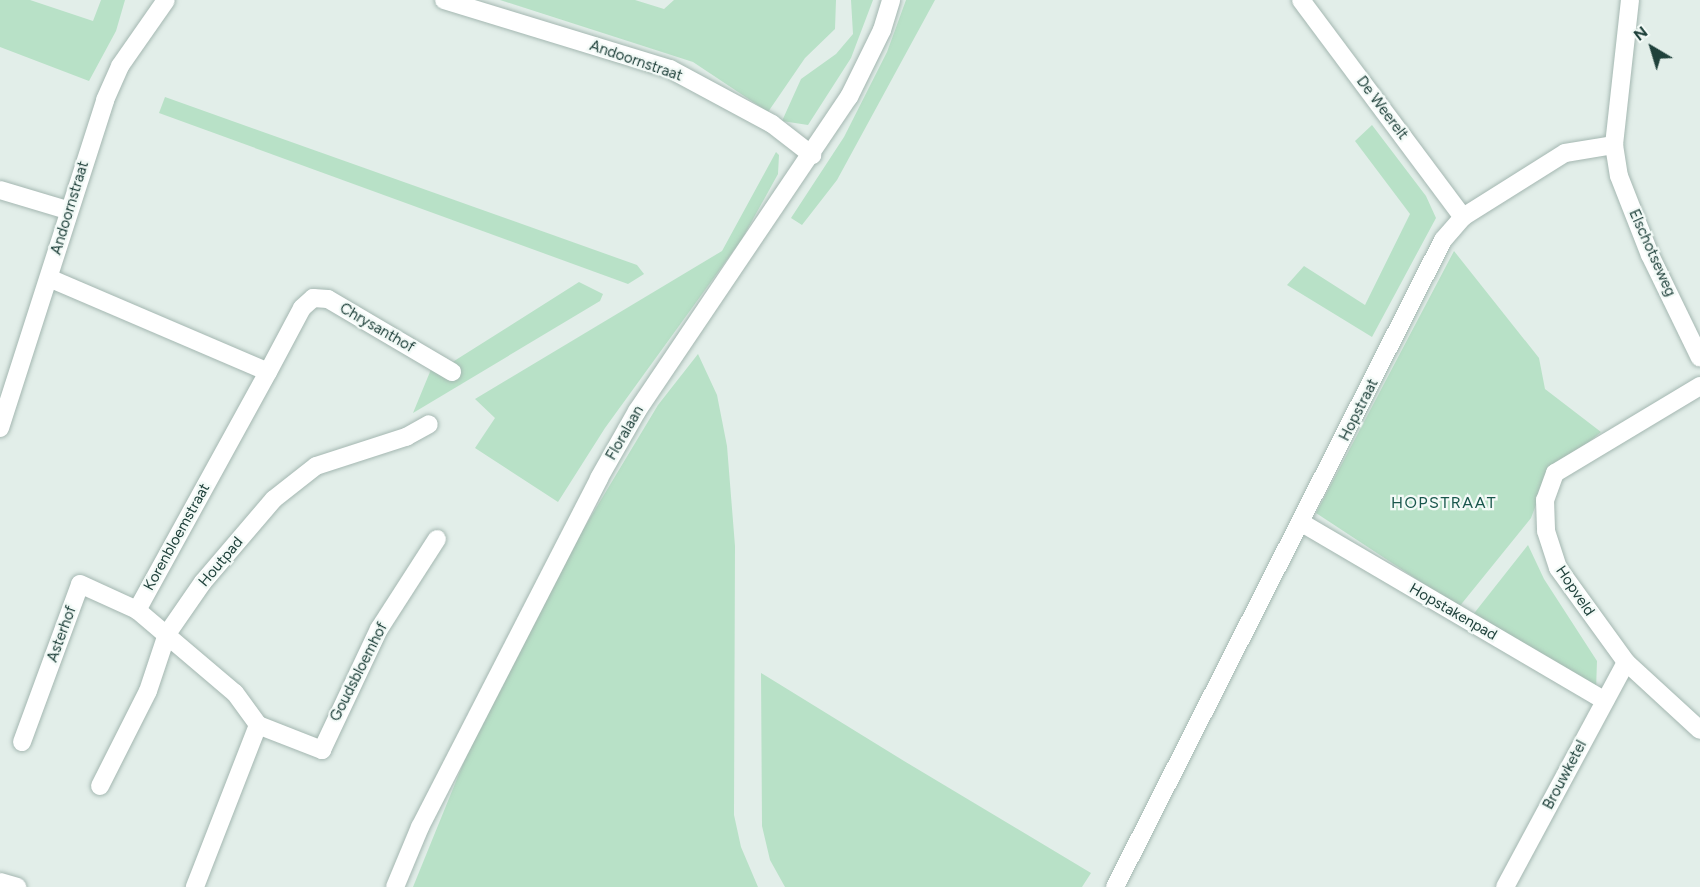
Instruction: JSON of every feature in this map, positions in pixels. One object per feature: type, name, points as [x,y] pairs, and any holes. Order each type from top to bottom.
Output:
[{"type":"street","name":"Andoornstraat","points":[[0,428],[4,398],[49,278],[67,210],[120,66],[166,0]]},
{"type":"street","name":"Andoornstraat","points":[[444,0],[483,6],[670,69],[772,124],[812,155]]},
{"type":"street","name":"Floralaan","points":[[395,887],[457,755],[637,411],[812,155],[864,68],[891,0]]},
{"type":"street","name":"De Weerelt","points":[[1300,0],[1464,218]]},
{"type":"street","points":[[1614,145],[1630,0]]},
{"type":"street","name":"Hopstraat","points":[[1115,887],[1302,523],[1443,240],[1464,218],[1565,153],[1614,145]]},
{"type":"street","name":"Elschotseweg","points":[[1614,145],[1619,176],[1650,255],[1700,358]]},
{"type":"street","points":[[0,190],[67,210]]},
{"type":"street","points":[[49,278],[268,372]]},
{"type":"street","name":"Chrysanthof","points":[[268,372],[302,308],[313,298],[328,299],[452,372]]},
{"type":"street","name":"Korenbloemstraat","points":[[136,610],[268,372]]},
{"type":"street","name":"Hopveld","points":[[1700,386],[1555,473],[1545,500],[1546,531],[1558,568],[1626,662],[1700,730]]},
{"type":"street","name":"Houtpad","points":[[100,786],[148,691],[167,634],[203,582],[299,476],[331,459],[406,437],[429,424]]},
{"type":"street","name":"Hopstakenpad","points":[[1302,523],[1605,701]]},
{"type":"street","name":"Goudsbloemhof","points":[[258,725],[322,750],[379,629],[437,539]]},
{"type":"street","name":"Asterhof","points":[[22,741],[80,584],[136,610]]},
{"type":"street","points":[[136,610],[235,693],[258,725],[195,887]]},
{"type":"street","name":"Brouwketel","points":[[1504,887],[1626,662]]},
{"type":"street","points":[[0,882],[17,887]]},
{"type":"green space","points":[[0,0],[30,0],[93,21],[101,0],[125,0],[116,31],[89,81],[0,47]]},
{"type":"green space","points":[[500,0],[635,0],[664,9],[674,0],[836,0],[835,29],[805,58],[768,112],[693,62]]},
{"type":"green space","points":[[851,0],[873,0],[851,58],[808,125],[782,121],[801,79],[836,54],[853,34]]},
{"type":"green space","points":[[906,0],[935,0],[837,180],[802,225],[791,218],[844,137],[887,52]]},
{"type":"green space","points":[[165,97],[637,265],[644,274],[628,284],[159,113]]},
{"type":"green space","points":[[1372,125],[1426,196],[1436,218],[1372,337],[1287,285],[1304,266],[1365,305],[1410,214],[1355,141]]},
{"type":"green space","points":[[776,152],[779,155],[778,174],[742,239],[605,428],[558,502],[475,448],[495,418],[475,399],[722,251]]},
{"type":"green space","points":[[1454,251],[1539,358],[1545,389],[1601,432],[1562,464],[1540,494],[1531,518],[1459,607],[1316,513]]},
{"type":"green space","points":[[579,282],[603,294],[600,301],[413,413],[432,367],[443,368]]},
{"type":"green space","points":[[698,354],[717,395],[727,446],[735,546],[734,815],[741,847],[758,887],[413,887],[474,737],[572,548],[658,405]]},
{"type":"green space","points":[[1528,545],[1544,579],[1597,661],[1596,690],[1468,621]]},
{"type":"green space","points":[[761,673],[1091,873],[1082,887],[785,887],[770,860],[762,826]]},
{"type":"district","name":"HOPSTRAAT","points":[[1444,503]]}]
